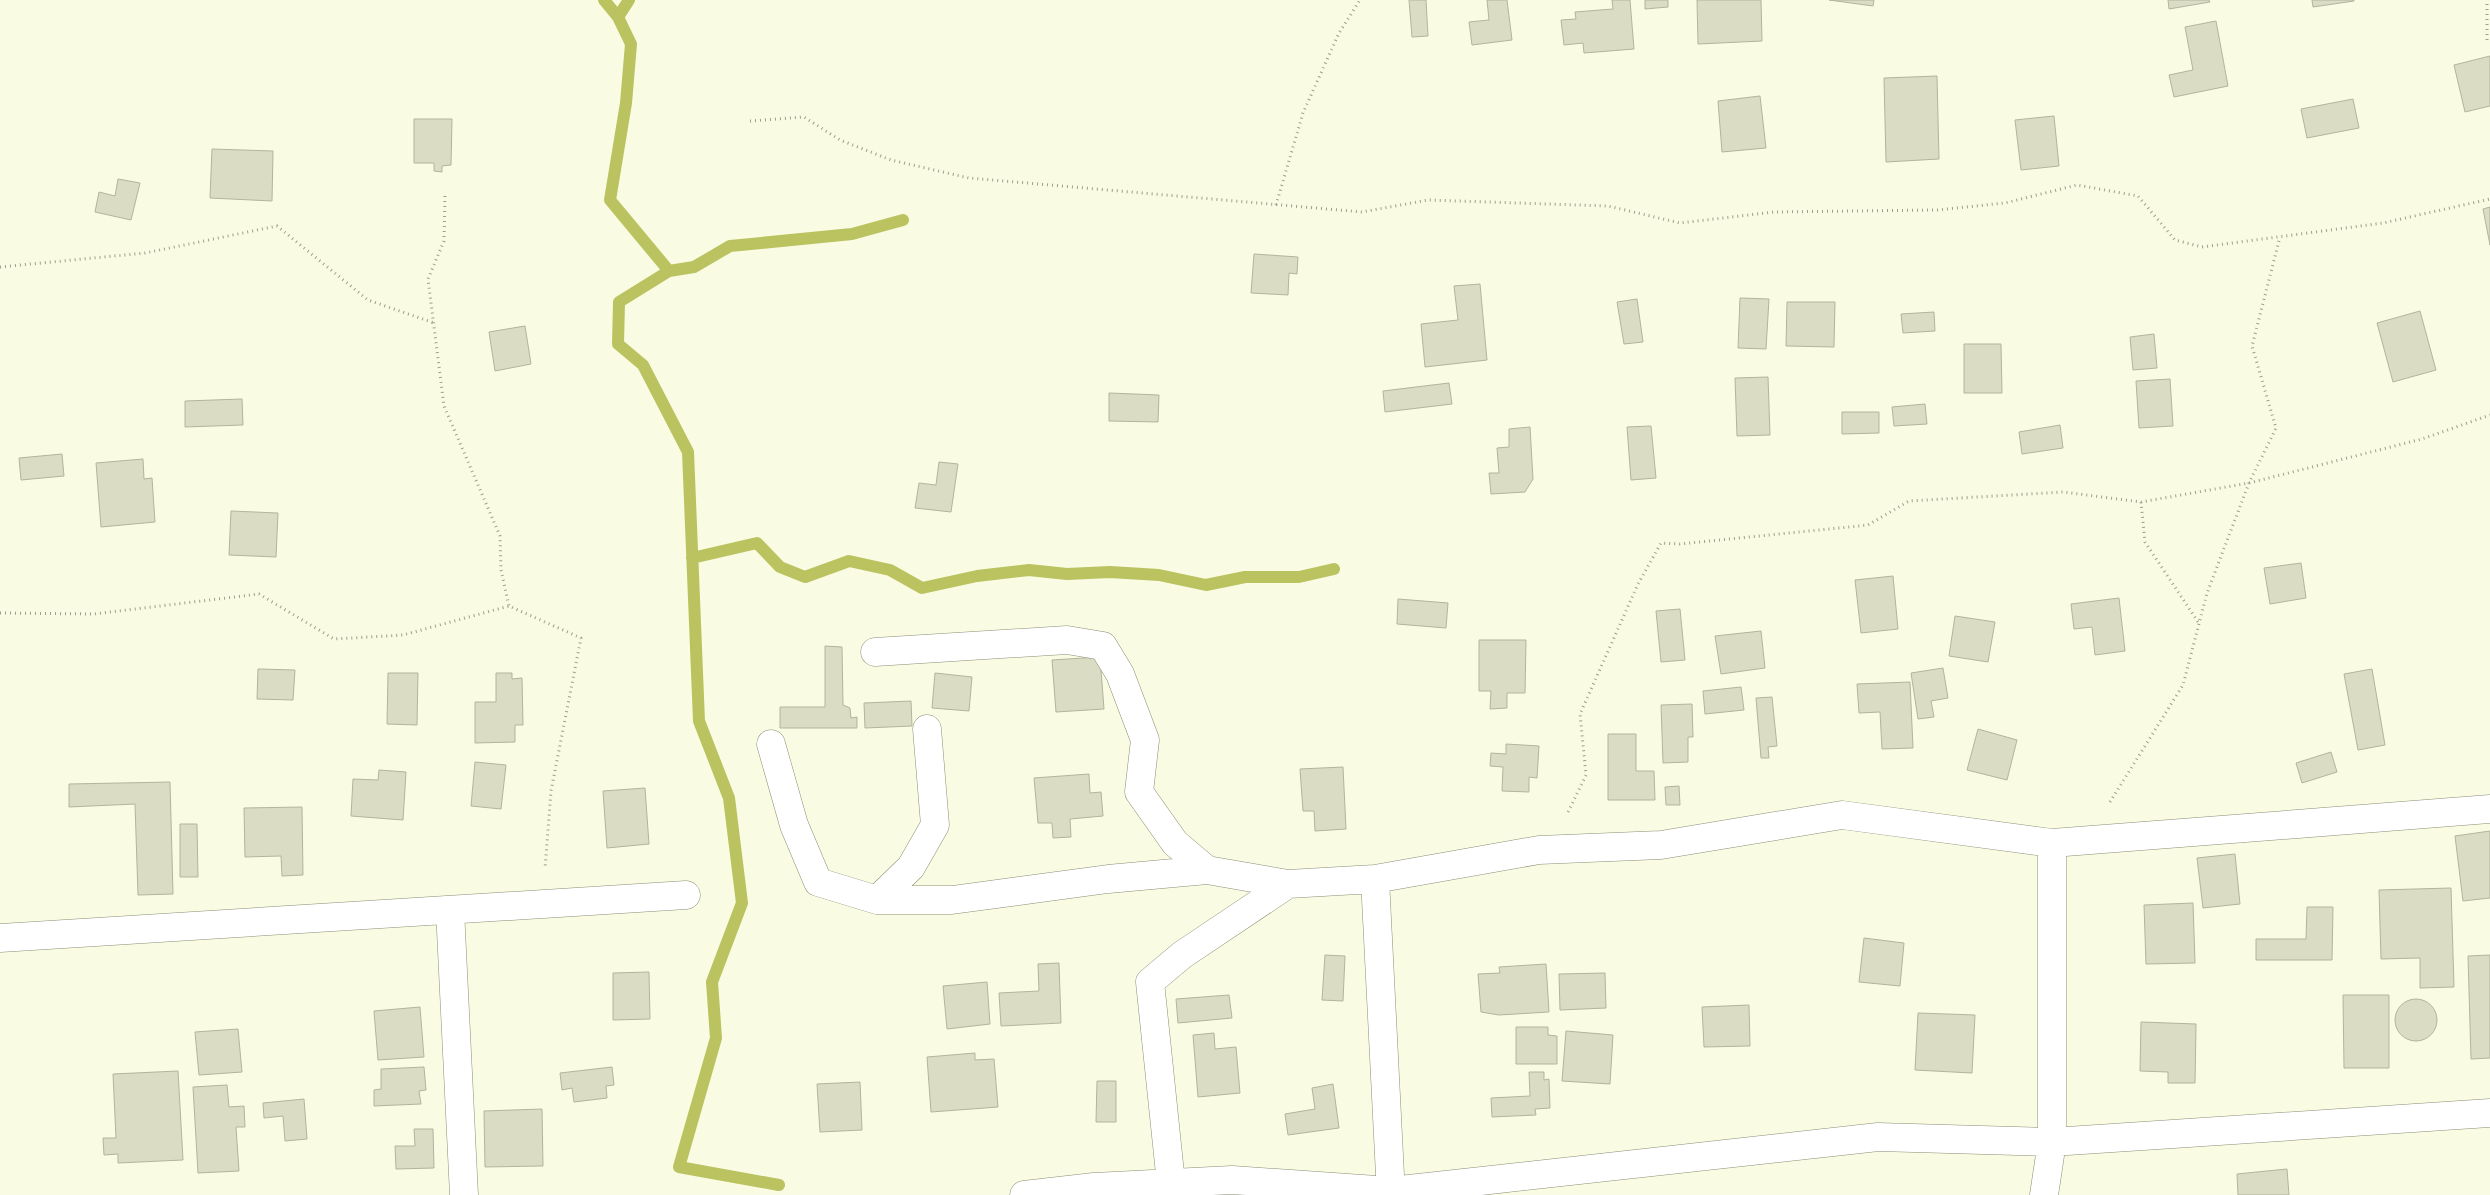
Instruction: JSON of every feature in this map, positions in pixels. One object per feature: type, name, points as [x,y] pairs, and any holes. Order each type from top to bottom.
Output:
[{"type":"street","points":[[875,652],[1067,640],[1103,646],[1120,674],[1145,740],[1139,792],[1175,843],[1207,870]]},
{"type":"street","points":[[877,900],[911,867],[934,825],[927,729]]},
{"type":"street","points":[[771,744],[794,825],[818,882],[877,900],[952,900],[1108,879],[1207,870],[1288,884],[1374,879],[1539,850],[1661,845],[1842,815],[2052,843],[2490,809]]},
{"type":"street","points":[[2044,1195],[2052,1142],[2052,843]]},
{"type":"street","points":[[1374,879],[1391,1193]]},
{"type":"street","points":[[1171,1183],[1150,982],[1182,955],[1288,884]]},
{"type":"street","points":[[0,938],[686,896]]},
{"type":"street","points":[[450,910],[464,1195]]},
{"type":"street","points":[[1024,1195],[1094,1187],[1232,1180],[1391,1193],[1878,1137],[2052,1142],[2490,1114]]},
{"type":"path","points":[[1276,205],[1303,113],[1339,34],[1360,0]]},
{"type":"path","points":[[2486,40],[2487,0]]},
{"type":"path","points":[[750,121],[804,118],[840,140],[891,160],[969,178],[1362,212],[1428,200],[1608,206],[1680,223],[1774,212],[1937,210],[2005,203],[2077,185],[2138,196],[2175,240],[2202,247],[2383,222],[2490,198]]},
{"type":"path","points":[[445,196],[444,241],[428,279],[444,406],[500,536],[501,570],[509,606]]},
{"type":"path","points":[[0,267],[145,253],[277,226],[368,300],[434,323]]},
{"type":"path","points":[[2105,806],[2113,800],[2182,685],[2207,593],[2249,482],[2276,428],[2252,346],[2280,237]]},
{"type":"path","points":[[1539,850],[1567,813],[1586,775],[1580,714],[1638,584],[1661,543],[1680,544],[1868,525],[1909,501],[2063,492],[2141,502],[2249,482],[2422,439],[2490,414]]},
{"type":"path","points":[[2141,502],[2145,542],[2199,623]]},
{"type":"path","points":[[0,613],[94,614],[259,594],[334,639],[404,634],[509,606],[581,638],[551,791],[543,904]]},
{"type":"building","points":[[1409,0],[1426,0],[1428,36],[1412,37]]},
{"type":"building","points":[[1487,0],[1507,0],[1512,40],[1472,45],[1469,22],[1489,20]]},
{"type":"building","points":[[1612,0],[1630,0],[1634,49],[1584,53],[1583,43],[1564,45],[1561,20],[1576,19],[1575,12],[1613,9]]},
{"type":"building","points":[[1645,0],[1668,0],[1668,7],[1645,9]]},
{"type":"building","points":[[1697,0],[1761,0],[1762,41],[1698,44]]},
{"type":"building","points":[[1829,0],[1874,0],[1873,6]]},
{"type":"building","points":[[2168,0],[2209,0],[2210,2],[2169,9]]},
{"type":"building","points":[[2312,0],[2354,0],[2354,1],[2313,7]]},
{"type":"building","points":[[2216,21],[2228,86],[2174,97],[2169,75],[2193,70],[2185,27]]},
{"type":"building","points":[[2490,56],[2490,106],[2465,112],[2454,65]]},
{"type":"building","points":[[1937,76],[1939,159],[1886,162],[1884,78]]},
{"type":"building","points":[[1760,96],[1766,148],[1722,152],[1718,101]]},
{"type":"building","points":[[2353,99],[2359,128],[2307,138],[2301,109]]},
{"type":"building","points":[[2054,116],[2059,166],[2021,170],[2015,120]]},
{"type":"building","points":[[414,119],[452,119],[451,165],[442,166],[442,172],[434,171],[434,163],[414,163]]},
{"type":"building","points":[[212,149],[273,151],[272,201],[210,198]]},
{"type":"building","points":[[118,179],[140,183],[131,220],[95,212],[99,192],[115,196]]},
{"type":"building","points":[[2490,207],[2490,245],[2483,209]]},
{"type":"building","points":[[1254,254],[1298,257],[1297,274],[1289,273],[1288,295],[1251,293]]},
{"type":"building","points":[[1480,284],[1487,360],[1425,367],[1421,324],[1458,320],[1454,286]]},
{"type":"building","points":[[1740,298],[1769,299],[1766,349],[1738,348]]},
{"type":"building","points":[[1637,299],[1643,342],[1624,344],[1617,302]]},
{"type":"building","points":[[1787,302],[1835,302],[1834,347],[1786,346]]},
{"type":"building","points":[[2420,311],[2436,370],[2393,382],[2377,323]]},
{"type":"building","points":[[1934,312],[1935,331],[1903,333],[1901,314]]},
{"type":"building","points":[[525,326],[531,364],[495,371],[489,332]]},
{"type":"building","points":[[2154,334],[2157,368],[2133,370],[2130,337]]},
{"type":"building","points":[[1964,344],[2001,344],[2002,393],[1964,393]]},
{"type":"building","points":[[1768,377],[1770,435],[1737,436],[1735,378]]},
{"type":"building","points":[[2170,379],[2173,426],[2139,428],[2136,381]]},
{"type":"building","points":[[1449,383],[1452,404],[1385,412],[1383,391]]},
{"type":"building","points":[[1109,393],[1159,395],[1158,422],[1109,421]]},
{"type":"building","points":[[242,399],[243,425],[185,427],[185,401]]},
{"type":"building","points":[[1925,404],[1927,424],[1894,426],[1892,407]]},
{"type":"building","points":[[1842,412],[1879,412],[1879,433],[1842,434]]},
{"type":"building","points":[[2060,425],[2063,448],[2022,454],[2019,432]]},
{"type":"building","points":[[1651,426],[1656,478],[1631,480],[1627,427]]},
{"type":"building","points":[[1530,427],[1533,479],[1525,492],[1491,494],[1489,473],[1499,473],[1497,448],[1509,447],[1509,429]]},
{"type":"building","points":[[62,454],[64,476],[21,480],[19,458]]},
{"type":"building","points":[[143,459],[144,479],[152,478],[155,522],[101,527],[96,463]]},
{"type":"building","points":[[939,462],[958,464],[951,512],[915,508],[919,483],[936,485]]},
{"type":"building","points":[[231,511],[278,513],[276,557],[229,555]]},
{"type":"building","points":[[2301,563],[2306,598],[2270,604],[2264,568]]},
{"type":"building","points":[[1893,576],[1898,629],[1861,633],[1855,580]]},
{"type":"building","points":[[2119,598],[2125,651],[2095,655],[2092,627],[2074,629],[2071,604]]},
{"type":"building","points":[[1398,599],[1448,603],[1446,628],[1397,624]]},
{"type":"building","points":[[1680,609],[1685,660],[1661,662],[1656,611]]},
{"type":"building","points":[[1955,616],[1995,622],[1988,662],[1949,656]]},
{"type":"building","points":[[1761,631],[1765,668],[1721,674],[1715,636]]},
{"type":"building","points":[[1479,640],[1526,640],[1525,693],[1507,693],[1507,708],[1490,709],[1491,691],[1479,691]]},
{"type":"building","points":[[825,646],[842,647],[843,705],[850,708],[851,718],[857,717],[857,728],[780,728],[780,707],[825,707]]},
{"type":"building","points":[[1100,657],[1104,709],[1056,712],[1052,660]]},
{"type":"building","points":[[1943,668],[1948,698],[1931,701],[1934,717],[1918,719],[1911,673]]},
{"type":"building","points":[[258,669],[295,670],[293,700],[257,699]]},
{"type":"building","points":[[2372,669],[2385,745],[2358,750],[2344,674]]},
{"type":"building","points":[[388,673],[418,673],[417,725],[387,724]]},
{"type":"building","points":[[496,673],[512,673],[512,679],[522,678],[523,725],[515,725],[515,742],[475,743],[475,702],[496,702]]},
{"type":"building","points":[[935,673],[972,677],[969,711],[932,708]]},
{"type":"building","points":[[1910,682],[1913,748],[1882,749],[1880,712],[1859,713],[1857,684]]},
{"type":"building","points":[[1741,687],[1744,710],[1705,714],[1703,691]]},
{"type":"building","points":[[1772,697],[1777,746],[1768,747],[1769,758],[1761,758],[1756,698]]},
{"type":"building","points":[[911,701],[912,726],[865,728],[864,703]]},
{"type":"building","points":[[1692,704],[1693,737],[1688,737],[1688,762],[1663,763],[1661,705]]},
{"type":"building","points":[[1978,729],[2017,740],[2007,780],[1967,770]]},
{"type":"building","points":[[1608,734],[1636,734],[1636,771],[1654,771],[1655,800],[1608,800]]},
{"type":"building","points":[[1506,744],[1539,746],[1537,778],[1529,777],[1529,792],[1502,791],[1503,767],[1490,766],[1491,753],[1506,754]]},
{"type":"building","points":[[2331,752],[2337,772],[2302,783],[2296,763]]},
{"type":"building","points":[[475,762],[506,765],[501,809],[471,806]]},
{"type":"building","points":[[1343,767],[1346,829],[1315,831],[1314,811],[1303,811],[1300,769]]},
{"type":"building","points":[[379,770],[406,772],[403,820],[351,816],[353,779],[378,780]]},
{"type":"building","points":[[1089,774],[1090,793],[1101,792],[1103,816],[1070,819],[1071,837],[1053,838],[1052,823],[1038,823],[1034,778]]},
{"type":"building","points":[[170,782],[173,894],[138,895],[135,804],[69,807],[69,784]]},
{"type":"building","points":[[1679,786],[1680,805],[1666,805],[1665,787]]},
{"type":"building","points":[[645,788],[649,844],[607,848],[603,791]]},
{"type":"building","points":[[302,807],[303,875],[282,876],[281,856],[245,857],[244,808]]},
{"type":"building","points":[[180,824],[197,824],[198,877],[180,877]]},
{"type":"building","points":[[2490,831],[2490,898],[2463,901],[2455,836]]},
{"type":"building","points":[[2235,854],[2240,904],[2203,908],[2197,858]]},
{"type":"building","points":[[2451,888],[2454,987],[2420,988],[2420,958],[2381,959],[2379,890]]},
{"type":"building","points":[[2193,903],[2195,963],[2146,964],[2144,905]]},
{"type":"building","points":[[2307,907],[2333,907],[2332,960],[2256,960],[2256,939],[2306,939]]},
{"type":"building","points":[[1864,938],[1904,943],[1900,986],[1859,982]]},
{"type":"building","points":[[1325,955],[1345,956],[1343,1001],[1322,1000]]},
{"type":"building","points":[[2490,955],[2490,1058],[2471,1059],[2468,956]]},
{"type":"building","points":[[1059,963],[1061,1023],[1001,1026],[999,993],[1039,991],[1038,964]]},
{"type":"building","points":[[1546,964],[1549,1012],[1499,1015],[1481,1012],[1478,974],[1500,973],[1499,967]]},
{"type":"building","points":[[649,972],[650,1019],[613,1020],[613,973]]},
{"type":"building","points":[[1605,973],[1606,1008],[1560,1010],[1559,974]]},
{"type":"building","points":[[987,982],[990,1024],[947,1029],[943,986]]},
{"type":"building","points":[[1229,995],[1232,1018],[1178,1023],[1176,999]]},
{"type":"building","points":[[2343,995],[2389,995],[2389,1068],[2344,1068]]},
{"type":"building","points":[[2420,999],[2428,1002],[2434,1008],[2437,1020],[2434,1032],[2428,1038],[2412,1041],[2404,1038],[2398,1032],[2395,1016],[2398,1008],[2404,1002]]},
{"type":"building","points":[[1749,1005],[1750,1046],[1704,1047],[1702,1007]]},
{"type":"building","points":[[420,1007],[424,1057],[378,1060],[374,1011]]},
{"type":"building","points":[[1918,1013],[1975,1015],[1972,1073],[1915,1070]]},
{"type":"building","points":[[2141,1022],[2196,1024],[2195,1083],[2168,1083],[2168,1072],[2140,1071]]},
{"type":"building","points":[[1516,1027],[1548,1027],[1548,1035],[1557,1036],[1557,1064],[1516,1064]]},
{"type":"building","points":[[238,1029],[242,1072],[199,1075],[195,1032]]},
{"type":"building","points":[[1566,1031],[1613,1035],[1610,1084],[1562,1081]]},
{"type":"building","points":[[1214,1033],[1215,1049],[1236,1047],[1240,1093],[1198,1097],[1193,1035]]},
{"type":"building","points":[[975,1053],[975,1060],[994,1059],[998,1107],[931,1112],[927,1057]]},
{"type":"building","points":[[424,1067],[426,1090],[419,1091],[421,1104],[374,1106],[374,1090],[381,1089],[381,1069]]},
{"type":"building","points":[[612,1067],[614,1085],[606,1086],[607,1098],[574,1102],[572,1088],[562,1090],[560,1073]]},
{"type":"building","points":[[178,1071],[183,1160],[118,1163],[118,1154],[104,1155],[103,1138],[116,1138],[113,1074]]},
{"type":"building","points":[[1529,1072],[1544,1072],[1544,1080],[1549,1079],[1550,1108],[1535,1109],[1536,1115],[1492,1117],[1491,1098],[1530,1096]]},
{"type":"building","points":[[1097,1081],[1116,1081],[1116,1122],[1096,1122]]},
{"type":"building","points":[[860,1082],[862,1130],[820,1132],[817,1084]]},
{"type":"building","points":[[1333,1084],[1339,1128],[1288,1135],[1285,1114],[1315,1109],[1312,1088]]},
{"type":"building","points":[[227,1085],[229,1107],[244,1106],[245,1127],[236,1127],[239,1171],[198,1173],[193,1087]]},
{"type":"building","points":[[304,1099],[307,1139],[285,1141],[283,1116],[264,1118],[263,1103]]},
{"type":"building","points":[[542,1109],[543,1166],[485,1167],[484,1111]]},
{"type":"building","points":[[414,1129],[433,1129],[434,1168],[396,1169],[395,1146],[415,1146]]},
{"type":"building","points":[[2287,1169],[2289,1195],[2238,1195],[2237,1174]]},
{"type":"waterway","points":[[604,0],[618,17],[631,44],[626,103],[610,200],[669,271],[619,302],[618,344],[643,365],[688,452],[699,721],[729,798],[742,903],[712,982],[716,1038],[679,1167],[779,1185]]},
{"type":"waterway","points":[[618,17],[629,0]]},
{"type":"waterway","points":[[669,271],[694,267],[730,246],[852,234],[903,220]]},
{"type":"waterway","points":[[692,558],[757,543],[780,567],[805,577],[849,561],[890,570],[922,588],[977,576],[1029,570],[1067,574],[1110,572],[1159,575],[1206,585],[1245,577],[1299,577],[1334,569]]}]
